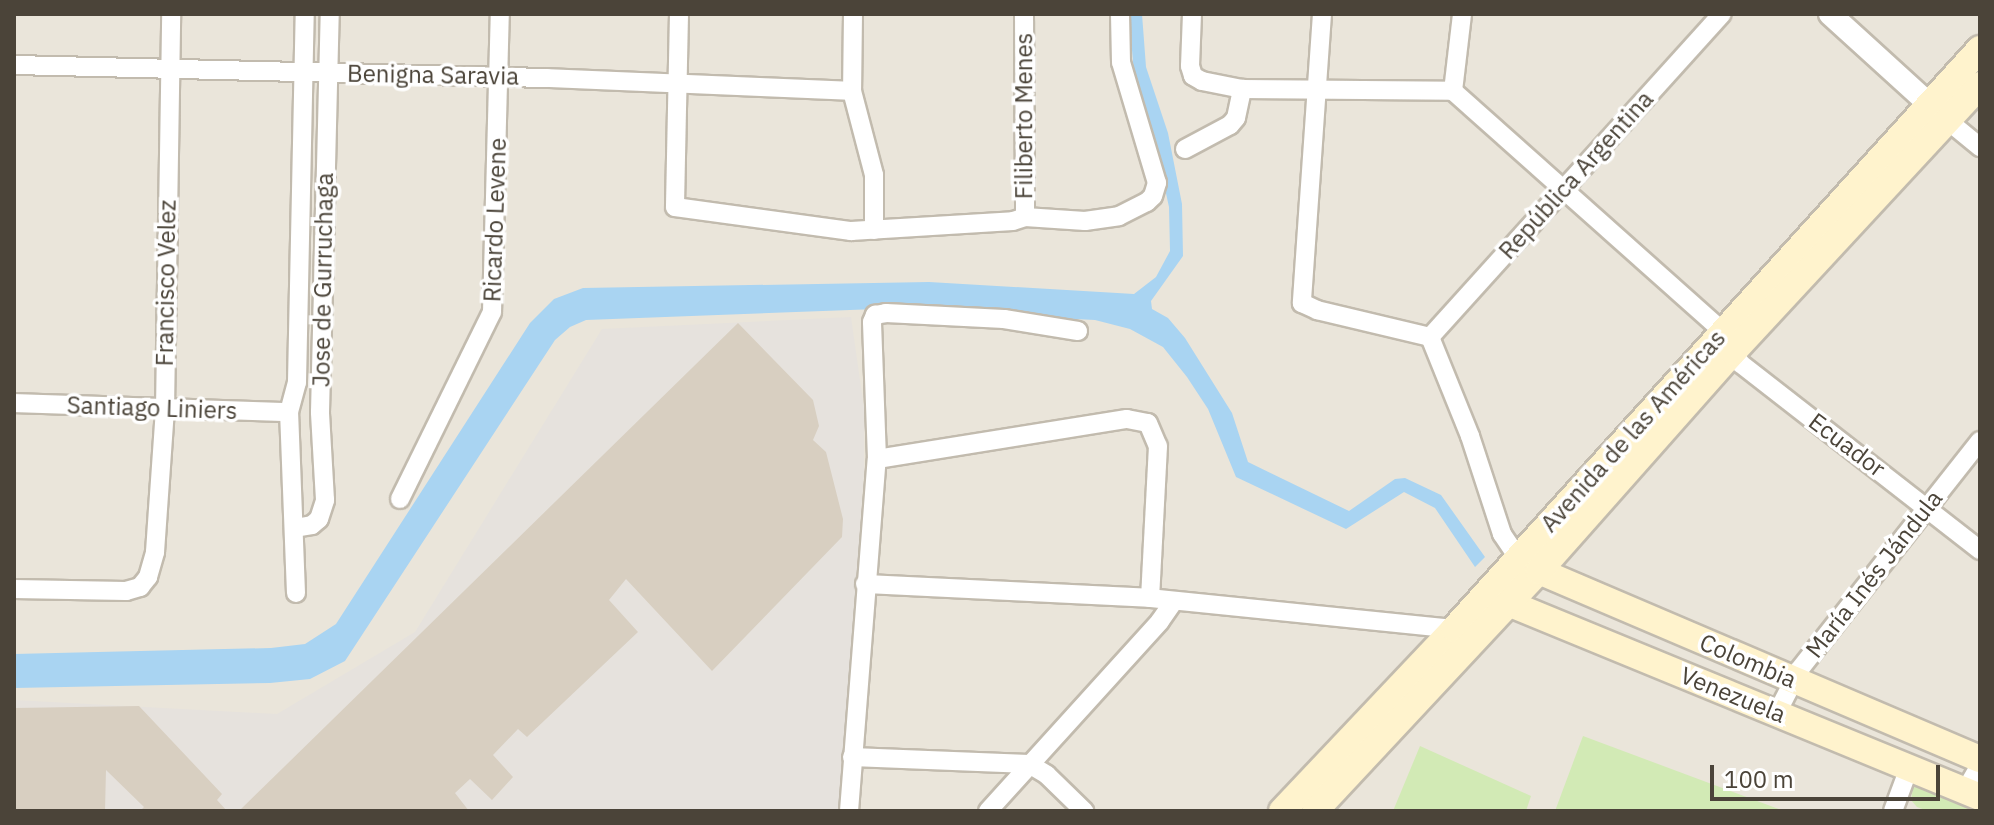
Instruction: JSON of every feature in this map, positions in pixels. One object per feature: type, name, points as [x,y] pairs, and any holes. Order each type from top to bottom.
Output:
[{"type":"main road","name":"Avenida de las Américas","points":[[1315,811],[1528,564],[1938,112],[1980,49]]},
{"type":"main road","name":"Avenida de las Américas","points":[[1938,112],[1980,85]]},
{"type":"main road","name":"Colombia","points":[[1528,564],[1980,759]]},
{"type":"main road","name":"Avenida de las Américas","points":[[1282,811],[1454,629],[1497,599]]},
{"type":"main road","name":"Venezuela","points":[[1497,599],[1972,794]]},
{"type":"street","name":"Francisco Velez","points":[[14,589],[126,591],[140,587],[148,577],[155,552],[165,409],[171,14]]},
{"type":"street","name":"Jose de Gurruchaga","points":[[296,593],[289,412],[297,382],[305,14]]},
{"type":"street","name":"Jose de Gurruchaga","points":[[295,528],[312,525],[319,519],[325,500],[320,412],[330,14]]},
{"type":"street","name":"Ricardo Levene","points":[[400,499],[492,312],[500,14]]},
{"type":"street","points":[[679,14],[675,207],[842,231],[1013,221],[1025,217],[1066,221],[1103,219],[1133,210],[1153,196],[1155,172],[1121,62],[1120,14]]},
{"type":"street","points":[[853,14],[852,91],[874,175],[874,230]]},
{"type":"street","name":"Filiberto Menes","points":[[1024,14],[1025,217]]},
{"type":"street","points":[[1192,14],[1188,52],[1193,76],[1242,89],[1453,91],[1462,14]]},
{"type":"street","points":[[1322,14],[1302,303],[1317,310],[1430,337],[1470,436],[1502,534],[1528,564]]},
{"type":"street","name":"República Argentina","points":[[1430,337],[1722,14]]},
{"type":"street","points":[[1830,14],[1980,147]]},
{"type":"street","name":"Benigna Saravia","points":[[14,65],[852,91]]},
{"type":"street","points":[[1185,149],[1230,125],[1236,118],[1242,89]]},
{"type":"street","name":"Ecuador","points":[[1453,91],[1565,188],[1728,343],[1741,364],[1980,550]]},
{"type":"street","points":[[849,811],[877,459],[870,333],[875,315],[1004,319],[1078,331]]},
{"type":"street","name":"Santiago Liniers","points":[[14,403],[289,412]]},
{"type":"street","points":[[877,459],[1127,419],[1148,423],[1158,446],[1150,598]]},
{"type":"street","name":"María Inés Jándula","points":[[1777,713],[1792,680],[1980,441]]},
{"type":"street","points":[[865,584],[1150,598],[1454,629]]},
{"type":"street","points":[[988,811],[1160,621],[1174,601]]},
{"type":"street","points":[[852,757],[1029,764],[1047,775],[1084,811]]},
{"type":"street","points":[[1972,794],[1980,765]]},
{"type":"street","points":[[1898,809],[1909,768]]},
{"type":"shaded area","points":[[14,14],[1980,14],[1980,811],[14,811]]},
{"type":"shaded area","points":[[851,317],[864,408],[864,471],[841,811],[14,811],[14,700],[277,714],[415,632],[602,329]]},
{"type":"green space","points":[[1583,736],[1784,811],[1555,811]]},
{"type":"green space","points":[[1420,746],[1531,796],[1526,811],[1393,811]]},
{"type":"green space","points":[[1920,784],[1980,807],[1980,811],[1928,811],[1917,807],[1911,800],[1913,788]]},
{"type":"water","points":[[1129,14],[1142,14],[1146,67],[1168,133],[1182,204],[1183,256],[1151,301],[1152,309],[1168,318],[1185,338],[1232,413],[1248,462],[1349,511],[1395,479],[1405,478],[1441,495],[1485,557],[1475,567],[1435,508],[1404,492],[1346,529],[1236,477],[1208,409],[1187,377],[1163,347],[1130,329],[1095,320],[877,309],[586,320],[570,327],[555,340],[345,661],[310,679],[270,683],[14,688],[14,654],[271,648],[305,644],[336,624],[530,323],[554,299],[583,288],[929,282],[1134,294],[1156,277],[1170,251],[1169,207],[1154,139],[1134,74]]},
{"type":"building","points":[[738,323],[813,400],[819,426],[813,440],[826,452],[843,519],[842,537],[712,671],[626,579],[609,600],[638,632],[527,737],[518,729],[493,755],[513,777],[492,800],[470,779],[455,793],[469,811],[239,811]]},
{"type":"building","points":[[139,706],[222,794],[217,800],[227,811],[140,811],[144,807],[106,770],[105,811],[14,811],[14,708]]}]
